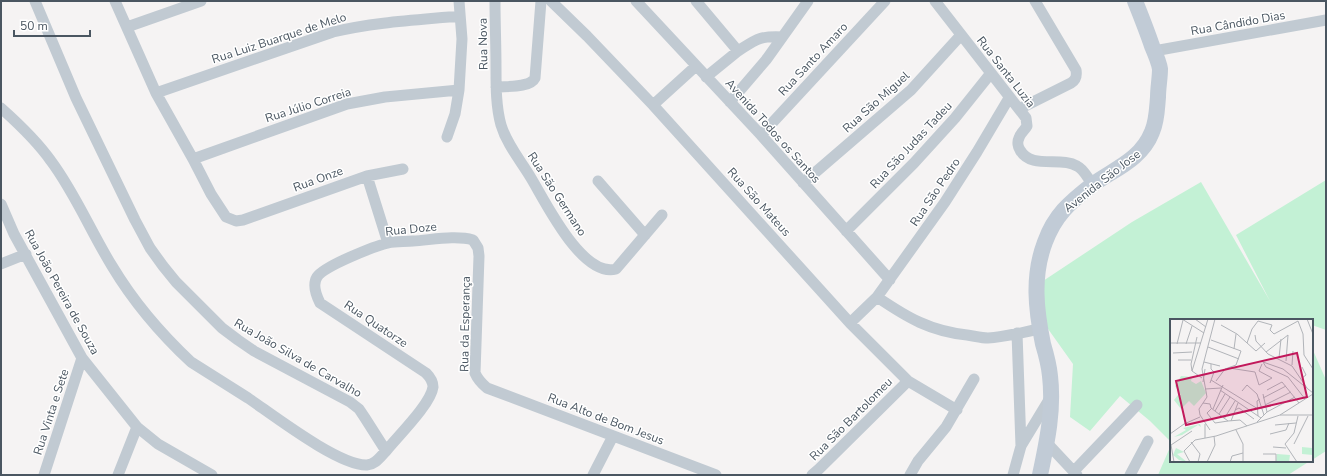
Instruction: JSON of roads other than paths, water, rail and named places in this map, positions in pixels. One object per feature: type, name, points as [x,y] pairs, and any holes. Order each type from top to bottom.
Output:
[{"type":"street","name":"Rua João Silva de Carvalho","points":[[35,1],[76,98],[135,220],[150,248],[163,266],[176,282],[222,328],[238,340],[254,351],[350,402],[359,409],[386,451]]},
{"type":"street","points":[[115,1],[156,93],[193,159]]},
{"type":"street","points":[[127,27],[201,1]]},
{"type":"street","points":[[447,137],[455,114],[459,90],[461,55],[459,1]]},
{"type":"street","name":"Rua Nova","points":[[495,1],[496,87]]},
{"type":"street","points":[[496,87],[527,85],[535,78],[541,1]]},
{"type":"street","name":"Rua São Mateus","points":[[551,1],[653,105],[850,323],[908,381],[956,410]]},
{"type":"street","name":"Avenida Todos os Santos","points":[[636,1],[761,135],[890,280]]},
{"type":"street","points":[[696,1],[738,51]]},
{"type":"street","points":[[730,102],[766,60],[808,1]]},
{"type":"street","name":"Rua Santo Amaro","points":[[761,135],[885,1]]},
{"type":"street","name":"Rua Santa Luzia","points":[[935,1],[1026,118],[1028,123],[1018,142],[1020,150],[1024,156],[1032,160],[1067,162],[1076,165],[1081,168],[1093,185]]},
{"type":"street","points":[[1019,109],[1074,81],[1077,75],[1076,70],[1035,1]]},
{"type":"street","name":"Avenida São Jose","points":[[1040,475],[1051,417],[1052,395],[1050,374],[1037,315],[1036,296],[1036,280],[1044,243],[1053,225],[1064,209],[1093,185],[1137,155],[1153,132],[1156,116],[1160,69],[1135,1]]},
{"type":"street","name":"Rua Luiz Buarque de Melo","points":[[156,93],[333,32],[355,27],[386,23],[460,16]]},
{"type":"street","name":"Rua Cândido Dias","points":[[1154,51],[1326,20]]},
{"type":"street","name":"Rua São Miguel","points":[[803,183],[912,90],[961,35]]},
{"type":"street","points":[[706,77],[738,51],[758,39],[782,37]]},
{"type":"street","points":[[653,105],[696,66]]},
{"type":"street","name":"Rua São Judas Tadeu","points":[[846,231],[914,163],[950,124],[991,73]]},
{"type":"street","name":"Rua São Germano","points":[[496,87],[498,110],[505,136],[562,230],[579,251],[599,268],[611,270],[616,269],[662,215]]},
{"type":"street","name":"Rua Júlio Correia","points":[[193,159],[347,104],[385,97],[459,90]]},
{"type":"street","name":"Rua São Pedro","points":[[850,323],[877,297],[890,280],[945,202],[1009,98]]},
{"type":"street","points":[[1,108],[34,141],[51,161],[112,266],[140,306],[178,349],[197,365],[323,449],[349,461],[368,465],[376,461],[386,451]]},
{"type":"street","name":"Rua Onze","points":[[193,159],[211,194],[226,217],[236,221],[243,220],[367,176],[403,169]]},
{"type":"street","points":[[367,176],[388,243]]},
{"type":"street","points":[[598,181],[646,235]]},
{"type":"street","name":"Rua João Pereira de Souza","points":[[2,207],[14,234],[82,358],[137,427],[158,444],[200,472],[212,475]]},
{"type":"street","name":"Rua Doze","points":[[317,277],[325,269],[342,260],[388,243],[468,238],[477,243],[479,256]]},
{"type":"street","points":[[1,264],[26,254]]},
{"type":"street","name":"Rua da Esperança","points":[[479,256],[475,373],[478,379],[487,388]]},
{"type":"street","name":"Rua Quatorze","points":[[317,277],[314,286],[316,295],[320,302],[426,373],[432,381],[433,388],[428,399],[413,420],[386,451]]},
{"type":"street","points":[[877,297],[922,325],[955,334],[988,338],[1040,330]]},
{"type":"street","points":[[1017,333],[1021,446]]},
{"type":"street","name":"Rua Vinta e Sete","points":[[44,475],[82,358]]},
{"type":"street","points":[[910,475],[918,461],[946,427],[974,379]]},
{"type":"street","name":"Rua São Bartolomeu","points":[[812,475],[908,381]]},
{"type":"street","name":"Rua Alto de Bom Jesus","points":[[487,388],[716,475]]},
{"type":"street","points":[[1013,475],[1021,446],[1052,395]]},
{"type":"street","points":[[1047,443],[1075,473],[1137,405]]},
{"type":"street","points":[[118,475],[137,427]]},
{"type":"street","points":[[593,475],[613,436]]},
{"type":"street","points":[[1130,475],[1148,441]]}]
